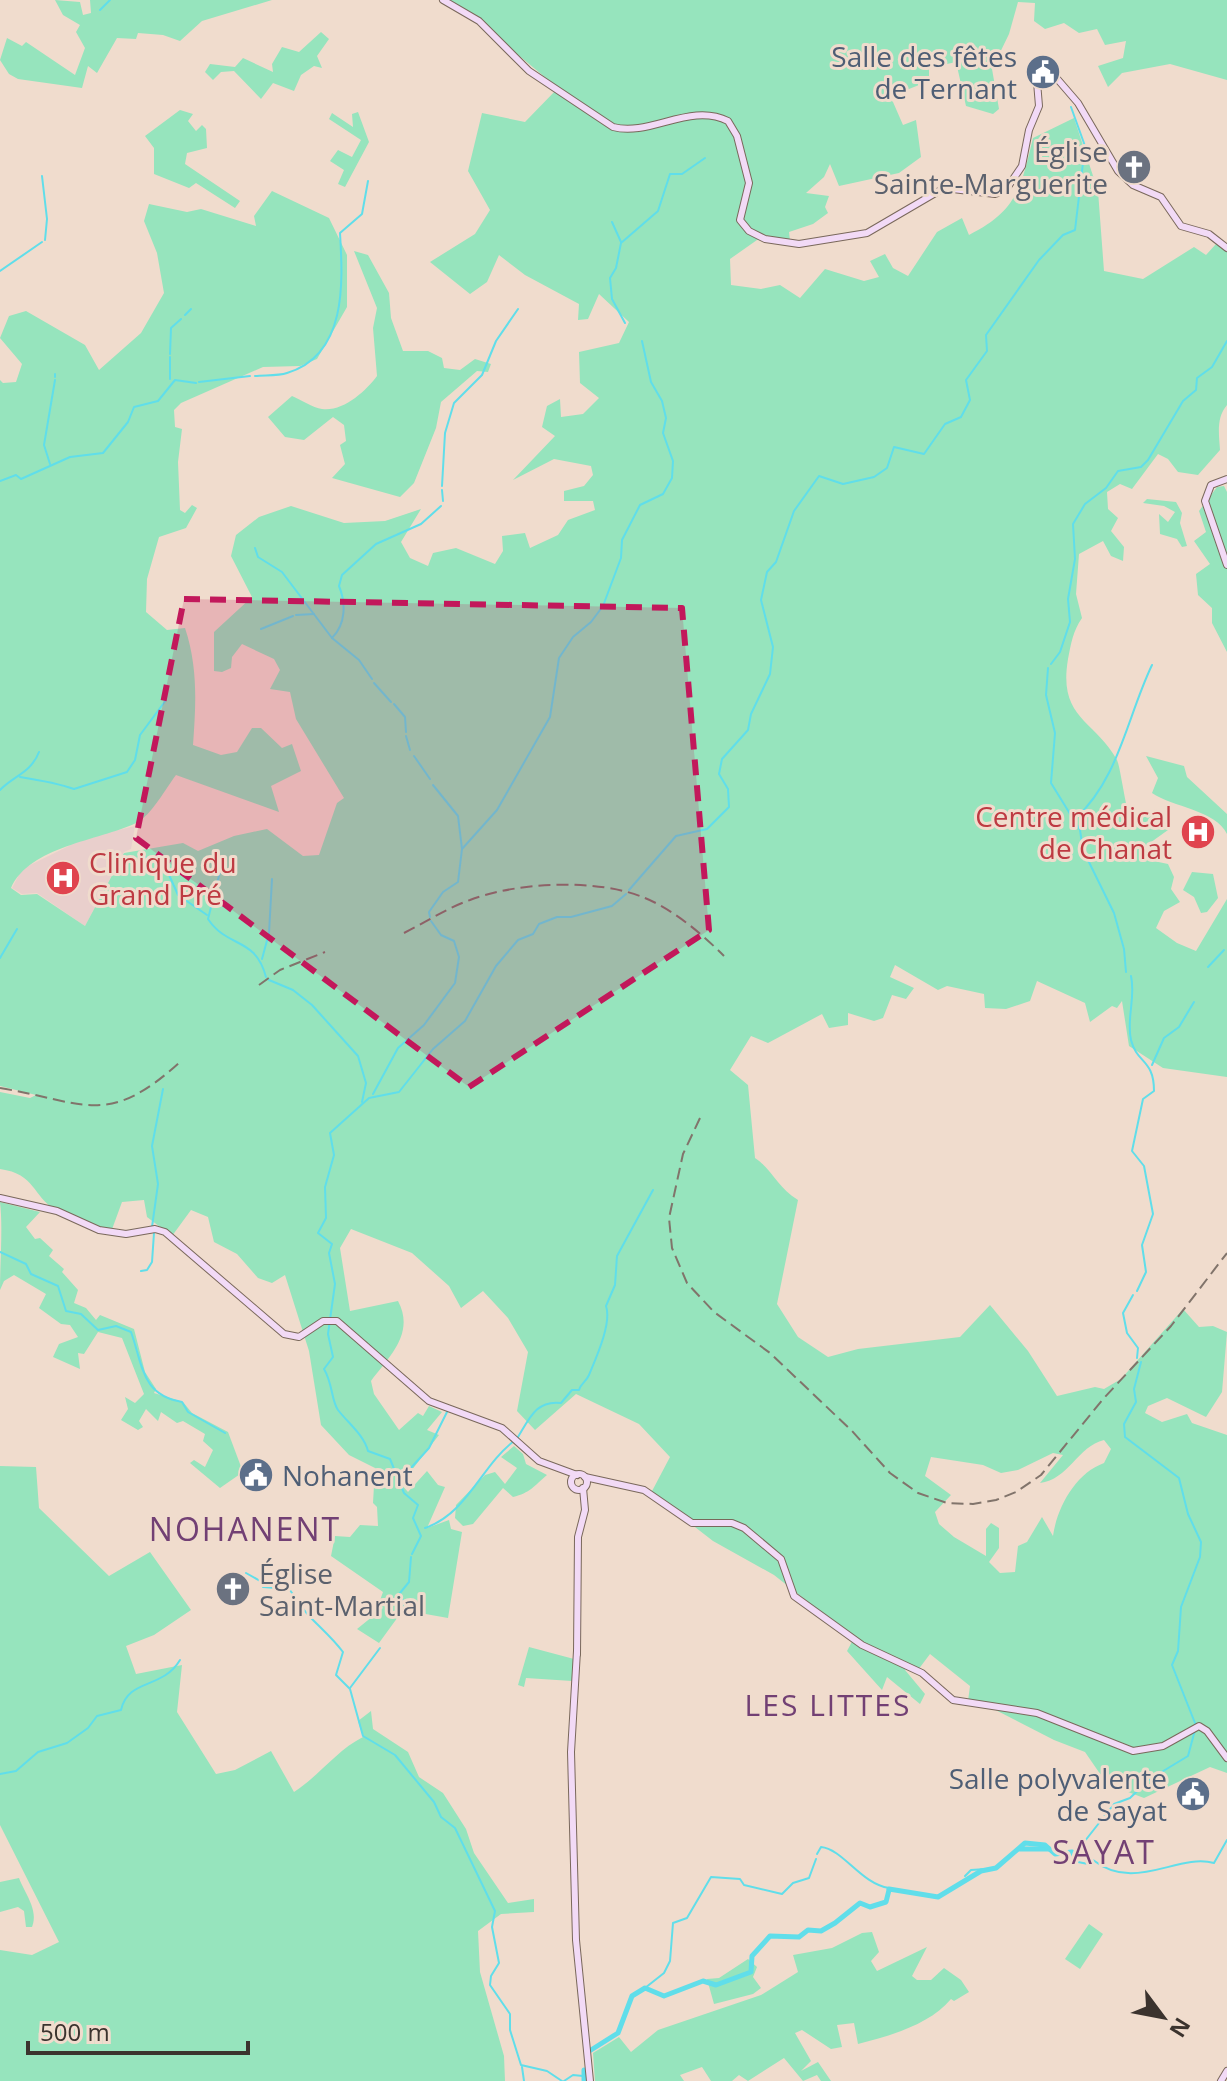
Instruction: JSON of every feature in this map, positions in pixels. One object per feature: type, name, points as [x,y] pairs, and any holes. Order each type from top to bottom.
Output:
[{"type":"main road","points":[[443,0],[479,21],[529,71],[613,127],[625,129],[694,116],[728,121],[737,136],[749,183],[740,220],[749,231],[765,239],[789,244],[858,236],[892,220],[918,201],[944,188],[995,194],[1005,191],[1017,178],[1039,106],[1037,82],[1053,74],[1082,109],[1118,171],[1133,185],[1161,197],[1181,226],[1209,234],[1227,248]]},
{"type":"main road","points":[[1227,479],[1211,485],[1205,501],[1227,565]]},
{"type":"main road","points":[[0,1198],[64,1214],[85,1226],[115,1232],[165,1232],[282,1333],[300,1336],[323,1321],[337,1321],[429,1401],[505,1430],[539,1461],[563,1467],[580,1482],[584,1503],[578,1537],[573,1805],[578,1972],[590,2081]]},
{"type":"main road","points":[[580,1482],[600,1478],[644,1490],[692,1523],[741,1526],[781,1559],[788,1587],[796,1597],[854,1639],[922,1673],[953,1700],[1043,1715],[1133,1751],[1163,1746],[1199,1726],[1207,1731],[1227,1758]]},
{"type":"main road","points":[[1221,2080],[1227,2071]]},
{"type":"highlighted area","points":[[184,599],[682,608],[709,930],[469,1087],[136,838]]},
{"type":"shaded area","name":"Clinique du Grand Pré","points":[[135,826],[131,849],[124,852],[85,926],[37,893],[22,894],[12,888],[22,869],[85,838]]},
{"type":"green space","points":[[55,0],[80,2],[83,15],[91,13],[90,0],[272,0],[202,21],[180,41],[163,35],[138,33],[136,39],[117,38],[97,73],[88,66],[82,88],[18,79],[9,74],[0,60],[7,38],[22,46],[26,42],[75,75],[85,48],[76,32],[80,25],[63,15]]},
{"type":"green space","points":[[447,0],[1227,0],[1227,80],[1170,64],[1122,73],[1108,87],[1098,66],[1123,58],[1126,41],[1105,45],[1097,29],[1079,33],[1064,23],[1045,29],[1034,21],[1035,3],[1018,2],[1009,34],[992,69],[999,109],[993,114],[966,106],[956,62],[929,68],[929,81],[894,95],[884,93],[893,102],[903,125],[916,120],[921,157],[899,173],[839,186],[830,164],[824,177],[806,193],[829,196],[825,207],[828,213],[813,224],[789,232],[790,241],[757,240],[730,259],[731,285],[761,289],[780,285],[800,298],[825,269],[864,281],[879,277],[870,261],[885,254],[893,268],[908,276],[937,232],[962,218],[969,235],[998,217],[1020,184],[1033,138],[1074,118],[1098,191],[1104,271],[1143,279],[1194,247],[1206,255],[1216,244],[1227,246],[1227,405],[1220,421],[1220,450],[1198,475],[1178,472],[1168,459],[1158,454],[1132,489],[1120,484],[1107,492],[1108,509],[1118,518],[1111,531],[1124,547],[1123,561],[1111,556],[1103,541],[1079,554],[1076,594],[1082,618],[1071,642],[1066,679],[1073,707],[1117,760],[1129,815],[1161,817],[1168,830],[1140,850],[1149,860],[1168,864],[1174,877],[1171,889],[1180,902],[1164,911],[1156,928],[1177,943],[1196,951],[1227,899],[1227,1077],[1163,1068],[1129,1046],[1122,1001],[1117,1008],[1112,1006],[1090,1022],[1085,1003],[1037,981],[1030,1001],[1006,1009],[985,1008],[984,994],[947,986],[938,990],[895,965],[890,977],[914,988],[906,999],[892,995],[883,1018],[874,1021],[848,1013],[848,1025],[829,1028],[822,1014],[768,1043],[751,1036],[730,1070],[748,1085],[755,1158],[798,1200],[777,1304],[798,1337],[828,1357],[858,1349],[960,1337],[990,1305],[1028,1351],[1057,1396],[1095,1387],[1104,1389],[1121,1379],[1183,1309],[1199,1327],[1213,1326],[1227,1332],[1222,1392],[1206,1417],[1167,1398],[1148,1406],[1145,1413],[1162,1422],[1187,1414],[1192,1423],[1227,1435],[1227,1773],[1210,1767],[1144,1798],[1107,1784],[1085,1752],[1054,1740],[980,1702],[968,1701],[970,1686],[930,1654],[918,1670],[907,1663],[905,1670],[925,1694],[920,1704],[887,1677],[882,1690],[847,1651],[854,1638],[774,1575],[713,1541],[651,1493],[670,1457],[639,1424],[576,1394],[535,1430],[517,1411],[528,1352],[508,1318],[483,1291],[461,1308],[449,1286],[412,1253],[351,1229],[340,1248],[350,1311],[398,1301],[404,1323],[398,1344],[371,1381],[374,1394],[399,1430],[418,1413],[423,1416],[429,1406],[442,1412],[427,1430],[439,1435],[401,1484],[408,1492],[427,1471],[438,1485],[445,1487],[427,1528],[449,1520],[451,1529],[462,1532],[448,1618],[403,1610],[379,1643],[357,1629],[383,1608],[379,1603],[383,1592],[331,1556],[335,1536],[350,1537],[360,1525],[378,1526],[377,1507],[373,1503],[375,1468],[349,1455],[321,1425],[309,1351],[285,1275],[272,1283],[258,1278],[237,1254],[214,1242],[208,1217],[191,1210],[172,1236],[147,1217],[144,1200],[122,1202],[111,1232],[56,1210],[27,1180],[0,1169],[0,1092],[30,1098],[36,1095],[0,1086],[0,380],[3,383],[16,382],[22,364],[0,338],[9,316],[26,311],[85,345],[99,370],[141,333],[164,293],[157,253],[144,221],[149,204],[187,212],[201,209],[256,226],[254,216],[272,191],[329,218],[347,255],[347,307],[317,359],[300,366],[263,367],[181,403],[174,410],[175,427],[182,429],[178,462],[180,510],[185,513],[192,505],[197,508],[186,528],[159,537],[147,579],[146,612],[167,630],[185,628],[195,686],[193,745],[221,755],[237,752],[252,728],[261,728],[282,748],[292,744],[301,771],[271,786],[279,812],[176,775],[153,808],[136,823],[66,846],[33,863],[20,874],[11,888],[21,895],[37,894],[85,926],[124,853],[183,843],[198,851],[234,836],[267,829],[303,856],[319,855],[337,803],[344,798],[296,719],[290,692],[270,689],[280,670],[274,659],[242,644],[232,657],[231,668],[214,671],[214,632],[252,597],[231,556],[236,535],[259,517],[291,506],[344,523],[385,521],[421,509],[401,542],[410,558],[428,566],[433,553],[456,548],[495,564],[503,551],[502,536],[525,533],[530,548],[558,535],[568,520],[595,510],[593,501],[564,501],[564,491],[584,486],[593,475],[591,466],[554,459],[513,480],[555,436],[542,427],[547,406],[560,399],[561,417],[583,414],[599,398],[580,383],[579,352],[619,343],[629,322],[599,294],[588,319],[578,320],[579,304],[525,275],[499,255],[487,282],[470,294],[430,262],[475,234],[490,210],[468,171],[482,113],[525,122],[558,88],[463,9]],"holes":[[[1104,1440],[1111,1449],[1104,1463],[1085,1475],[1070,1492],[1053,1536],[1042,1517],[1027,1542],[1018,1546],[1015,1572],[1000,1573],[989,1562],[999,1548],[999,1528],[991,1523],[986,1529],[986,1556],[939,1524],[935,1512],[951,1495],[925,1476],[931,1457],[983,1465],[1001,1473],[1018,1470],[1053,1453],[1063,1455],[1040,1483],[1058,1476],[1095,1443]]]},
{"type":"green space","points":[[321,32],[329,39],[317,56],[322,68],[314,66],[301,75],[294,91],[273,83],[261,99],[234,71],[221,72],[213,80],[205,72],[210,64],[235,67],[243,58],[273,72],[272,64],[282,47],[299,52]]},
{"type":"green space","points":[[180,110],[193,114],[188,121],[196,131],[202,125],[206,129],[207,148],[187,153],[185,164],[240,201],[235,208],[196,183],[189,188],[154,174],[154,148],[145,136]]},
{"type":"green space","points":[[358,112],[369,142],[345,187],[338,184],[344,170],[330,161],[338,150],[352,157],[361,140],[329,119],[332,113],[353,127],[352,114]]},
{"type":"green space","points":[[354,251],[368,255],[389,293],[391,318],[403,351],[428,351],[442,358],[444,368],[460,370],[475,359],[491,364],[488,372],[477,371],[441,402],[436,428],[414,483],[400,497],[332,478],[345,464],[340,445],[346,441],[344,425],[333,417],[304,440],[285,437],[268,417],[292,396],[318,408],[330,409],[346,404],[377,376],[373,328],[377,308]]},
{"type":"green space","points":[[1224,486],[1227,492],[1227,652],[1212,623],[1212,608],[1198,595],[1196,574],[1210,564],[1194,541],[1206,532],[1199,511],[1217,487]]},
{"type":"green space","points":[[1147,499],[1176,502],[1182,513],[1180,523],[1187,546],[1182,547],[1177,539],[1160,534],[1159,514],[1168,522],[1175,512],[1164,506],[1143,503]]},
{"type":"green space","points":[[1146,756],[1184,766],[1187,777],[1227,814],[1227,834],[1204,814],[1152,793],[1158,778]]},
{"type":"green space","points":[[1192,872],[1213,874],[1218,898],[1207,912],[1201,913],[1194,897],[1183,890]]},
{"type":"green space","points":[[0,1202],[40,1212],[26,1227],[35,1239],[40,1238],[53,1250],[49,1256],[64,1269],[62,1272],[78,1290],[74,1303],[86,1308],[96,1320],[100,1315],[134,1329],[145,1372],[156,1389],[154,1393],[183,1402],[192,1413],[228,1432],[243,1472],[220,1488],[190,1463],[194,1460],[205,1467],[213,1450],[203,1441],[205,1434],[183,1421],[177,1423],[161,1412],[158,1421],[146,1409],[139,1421],[143,1427],[138,1430],[121,1420],[128,1409],[125,1397],[135,1403],[144,1394],[122,1338],[98,1332],[84,1354],[78,1353],[80,1369],[53,1357],[59,1344],[78,1337],[70,1325],[61,1324],[39,1308],[46,1294],[14,1275],[4,1281],[0,1290]]},
{"type":"green space","points":[[514,1446],[523,1454],[526,1464],[547,1475],[532,1489],[513,1497],[503,1488],[473,1524],[463,1526],[455,1518],[456,1505],[485,1475],[495,1472],[505,1484],[517,1468],[501,1457]]},
{"type":"green space","points":[[0,1466],[36,1467],[39,1508],[109,1576],[150,1552],[191,1610],[154,1635],[126,1646],[136,1674],[182,1665],[177,1712],[216,1774],[235,1770],[271,1751],[294,1792],[363,1737],[358,1721],[371,1711],[373,1729],[408,1752],[419,1777],[443,1793],[466,1829],[474,1853],[508,1903],[534,1899],[534,1912],[501,1914],[478,1931],[480,1972],[504,2056],[505,2081],[0,2081],[0,1950],[32,1955],[59,1942],[0,1825]]},
{"type":"green space","points":[[529,1647],[574,1659],[572,1681],[526,1678],[524,1687],[518,1685]]},
{"type":"green space","points":[[19,1878],[34,1914],[32,1927],[26,1927],[24,1911],[18,1907],[0,1912],[0,1882]]},
{"type":"green space","points":[[1089,1924],[1103,1934],[1080,1969],[1065,1959]]},
{"type":"green space","points":[[872,1932],[879,1952],[871,1961],[877,1971],[927,1947],[912,1976],[917,1980],[931,1980],[944,1968],[961,1980],[969,1992],[954,2001],[951,1999],[933,2015],[910,2028],[858,2044],[854,2023],[837,2025],[842,2047],[831,2049],[802,2030],[795,2033],[811,2061],[801,2071],[818,2062],[831,2081],[821,2081],[817,2075],[803,2081],[784,2058],[748,2081],[739,2075],[732,2081],[711,2081],[702,2067],[680,2075],[684,2081],[595,2081],[593,2053],[619,2037],[631,2052],[658,2030],[761,1995],[798,1972],[793,1955],[832,1948],[862,1933]]},
{"type":"green space","points":[[748,1959],[757,1967],[753,1977],[761,1988],[753,1994],[714,2004],[707,1979],[719,1978]]},
{"type":"waterway","points":[[100,10],[110,0]]},
{"type":"waterway","points":[[629,890],[676,836],[707,829],[729,807],[728,789],[719,774],[722,759],[748,730],[751,714],[770,674],[773,647],[761,600],[767,572],[776,562],[794,511],[819,476],[843,484],[874,477],[887,468],[894,447],[924,454],[945,424],[961,417],[970,400],[966,380],[987,351],[986,335],[1039,260],[1063,235],[1075,230],[1085,146],[1071,107]]},
{"type":"waterway","points":[[625,323],[612,299],[610,278],[616,268],[621,243],[658,211],[670,174],[682,174],[705,158]]},
{"type":"waterway","points":[[42,176],[47,219],[45,240]]},
{"type":"waterway","points":[[255,376],[283,374],[307,364],[321,351],[331,334],[340,295],[340,233],[362,214],[368,181]]},
{"type":"waterway","points":[[612,222],[621,242]]},
{"type":"waterway","points":[[0,271],[42,242]]},
{"type":"waterway","points":[[185,315],[191,309]]},
{"type":"waterway","points":[[442,486],[445,433],[454,403],[482,375],[496,341],[518,309]]},
{"type":"waterway","points":[[170,354],[171,328],[181,319]]},
{"type":"waterway","points":[[462,849],[497,810],[550,717],[559,658],[573,637],[591,622],[603,606],[621,558],[622,540],[640,505],[663,494],[672,478],[673,461],[663,433],[666,418],[662,401],[651,382],[642,341]]},
{"type":"waterway","points":[[1051,664],[1060,652],[1070,622],[1068,599],[1075,559],[1073,524],[1085,504],[1106,488],[1118,471],[1141,467],[1148,460],[1183,401],[1196,390],[1197,378],[1212,367],[1227,341]]},
{"type":"waterway","points":[[170,357],[170,379]]},
{"type":"waterway","points":[[199,382],[250,376]]},
{"type":"waterway","points":[[50,464],[44,445],[55,380]]},
{"type":"waterway","points":[[0,481],[16,475],[21,479],[70,457],[103,453],[128,422],[134,407],[158,401],[175,380],[196,383]]},
{"type":"waterway","points":[[442,490],[443,501]]},
{"type":"waterway","points":[[332,638],[340,626],[343,613],[339,586],[342,575],[376,544],[421,524],[441,506]]},
{"type":"waterway","points":[[255,548],[258,557],[282,572],[332,638],[359,660],[372,679]]},
{"type":"waterway","points":[[296,615],[314,614]]},
{"type":"waterway","points":[[261,629],[293,616]]},
{"type":"waterway","points":[[1075,819],[1090,803],[1112,766],[1152,665]]},
{"type":"waterway","points":[[1048,668],[1046,695],[1055,733],[1051,783],[1080,830],[1083,850],[1114,913],[1124,949],[1126,972]]},
{"type":"waterway","points":[[374,683],[391,702]]},
{"type":"waterway","points":[[20,777],[74,789],[127,772],[135,760],[140,735],[166,700]]},
{"type":"waterway","points":[[394,704],[405,717],[406,732]]},
{"type":"waterway","points":[[406,736],[410,750]]},
{"type":"waterway","points":[[0,790],[27,770],[39,752]]},
{"type":"waterway","points":[[414,756],[430,779]]},
{"type":"waterway","points":[[430,917],[429,912],[443,892],[458,882],[462,849],[458,816],[433,785]]},
{"type":"waterway","points":[[144,857],[166,868],[178,895],[207,915]]},
{"type":"waterway","points":[[223,860],[208,919],[224,935],[255,955],[266,977]]},
{"type":"waterway","points":[[262,959],[269,933],[272,879]]},
{"type":"waterway","points":[[412,1554],[421,1536],[413,1518],[418,1505],[404,1493],[390,1459],[368,1451],[359,1434],[338,1410],[324,1369],[333,1357],[328,1334],[335,1284],[329,1253],[332,1244],[318,1233],[326,1218],[325,1187],[334,1155],[330,1133],[369,1098],[399,1092],[433,1049],[465,1021],[496,966],[518,940],[533,934],[539,924],[557,917],[571,917],[612,906],[626,894]]},
{"type":"waterway","points":[[373,1094],[398,1048],[424,1025],[455,983],[459,957],[454,941],[441,935],[431,921]]},
{"type":"waterway","points":[[0,958],[17,929]]},
{"type":"waterway","points":[[1208,967],[1224,950]]},
{"type":"waterway","points":[[1131,976],[1131,1040],[1151,1073],[1154,1091],[1143,1099],[1132,1151],[1144,1166],[1153,1214],[1142,1245],[1146,1272],[1137,1291]]},
{"type":"waterway","points":[[269,980],[293,990],[312,1005],[358,1056],[366,1083],[362,1102]]},
{"type":"waterway","points":[[1152,1065],[1164,1038],[1179,1027],[1194,1002]]},
{"type":"waterway","points":[[152,1227],[158,1184],[152,1146],[163,1089]]},
{"type":"waterway","points":[[518,1437],[535,1411],[546,1404],[561,1403],[572,1390],[579,1390],[588,1377],[605,1331],[606,1306],[615,1285],[617,1256],[653,1190]]},
{"type":"waterway","points":[[141,1271],[147,1270],[152,1262],[154,1233]]},
{"type":"waterway","points":[[0,1252],[26,1264],[31,1274],[58,1286],[66,1311],[81,1314],[98,1330],[116,1326],[131,1332],[146,1377],[158,1393],[182,1402],[188,1412],[225,1433]]},
{"type":"waterway","points":[[1133,1295],[1123,1313],[1127,1333],[1138,1348],[1137,1358]]},
{"type":"waterway","points":[[1141,1362],[1134,1389],[1136,1402],[1124,1424],[1125,1437],[1179,1478],[1188,1514],[1201,1542],[1200,1557],[1181,1607],[1178,1651],[1172,1665],[1195,1723]]},
{"type":"waterway","points":[[400,1480],[429,1448],[448,1410]]},
{"type":"waterway","points":[[425,1528],[452,1512],[502,1451],[514,1441]]},
{"type":"waterway","points":[[406,1609],[400,1593],[409,1582],[411,1557]]},
{"type":"waterway","points":[[246,1573],[262,1582]]},
{"type":"waterway","points":[[263,1587],[289,1589],[306,1613],[340,1648],[343,1652],[336,1675],[350,1689],[363,1736],[395,1755],[434,1802],[441,1817],[455,1828],[495,1911],[492,1927],[499,1963],[491,1976],[490,1985],[510,2014],[510,2030],[521,2065],[547,2071],[562,2081]]},
{"type":"waterway","points":[[350,1688],[380,1648]]},
{"type":"waterway","points":[[0,1774],[16,1771],[38,1752],[67,1743],[88,1728],[97,1716],[121,1710],[131,1693],[164,1676],[180,1660]]},
{"type":"waterway","points":[[1072,1852],[1077,1851],[1114,1804],[1130,1798],[1150,1779],[1188,1756],[1195,1730]]},
{"type":"waterway","points":[[1078,1862],[1088,1864],[1093,1860],[1124,1873],[1140,1873],[1200,1861],[1214,1863],[1227,1840]]},
{"type":"waterway","points":[[889,1889],[938,1897],[981,1871],[996,1868],[1025,1843],[1045,1845],[1055,1854],[1072,1852],[1074,1856]]},
{"type":"waterway","points":[[817,1854],[821,1847],[829,1849],[870,1880],[889,1888]]},
{"type":"waterway","points":[[1020,1849],[1049,1849]]},
{"type":"waterway","points":[[645,1988],[664,1973],[670,1961],[673,1923],[687,1918],[711,1877],[740,1879],[744,1885],[782,1894],[793,1883],[809,1878],[816,1859]]},
{"type":"waterway","points":[[965,1876],[971,1870],[986,1869]]},
{"type":"waterway","points":[[591,2050],[618,2033],[632,1996],[645,1988],[664,1996],[703,1981],[716,1985],[751,1972],[752,1956],[770,1936],[799,1937],[808,1930],[821,1931],[860,1903],[870,1907],[886,1902],[889,1890]]},
{"type":"waterway","points":[[522,2067],[524,2081]]},
{"type":"waterway","points":[[584,2070],[584,2080]]},
{"type":"waterway","points":[[564,2081],[573,2075],[583,2076]]},
{"type":"railway","points":[[404,933],[453,907],[489,894],[534,886],[581,885],[626,892],[656,903],[687,923],[724,956]]},
{"type":"railway","points":[[259,985],[280,970],[325,952]]},
{"type":"railway","points":[[0,1088],[75,1104],[114,1103],[133,1096],[181,1061]]},
{"type":"railway","points":[[700,1118],[683,1154],[669,1218],[672,1248],[687,1283],[714,1312],[770,1353],[852,1431],[890,1473],[918,1493],[947,1503],[973,1504],[996,1500],[1016,1492],[1041,1475],[1104,1398],[1171,1326],[1227,1253]]},
{"type":"place","name":"Salle des fêtes de Ternant","points":[[1043,72]]},
{"type":"place","name":"Église Sainte-Marguerite","points":[[1134,167]]},
{"type":"place","name":"Centre médical de Chanat","points":[[1198,832]]},
{"type":"place","name":"Clinique du Grand Pré","points":[[63,878]]},
{"type":"place","name":"Nohanent","points":[[256,1475]]},
{"type":"place","name":"Église Saint-Martial","points":[[233,1589]]},
{"type":"place","name":"Salle polyvalente de Sayat","points":[[1193,1794]]},
{"type":"district","name":"NOHANENT","points":[[245,1528]]},
{"type":"district","name":"LES LITTES","points":[[828,1704]]},
{"type":"district","name":"SAYAT","points":[[1104,1851]]}]
